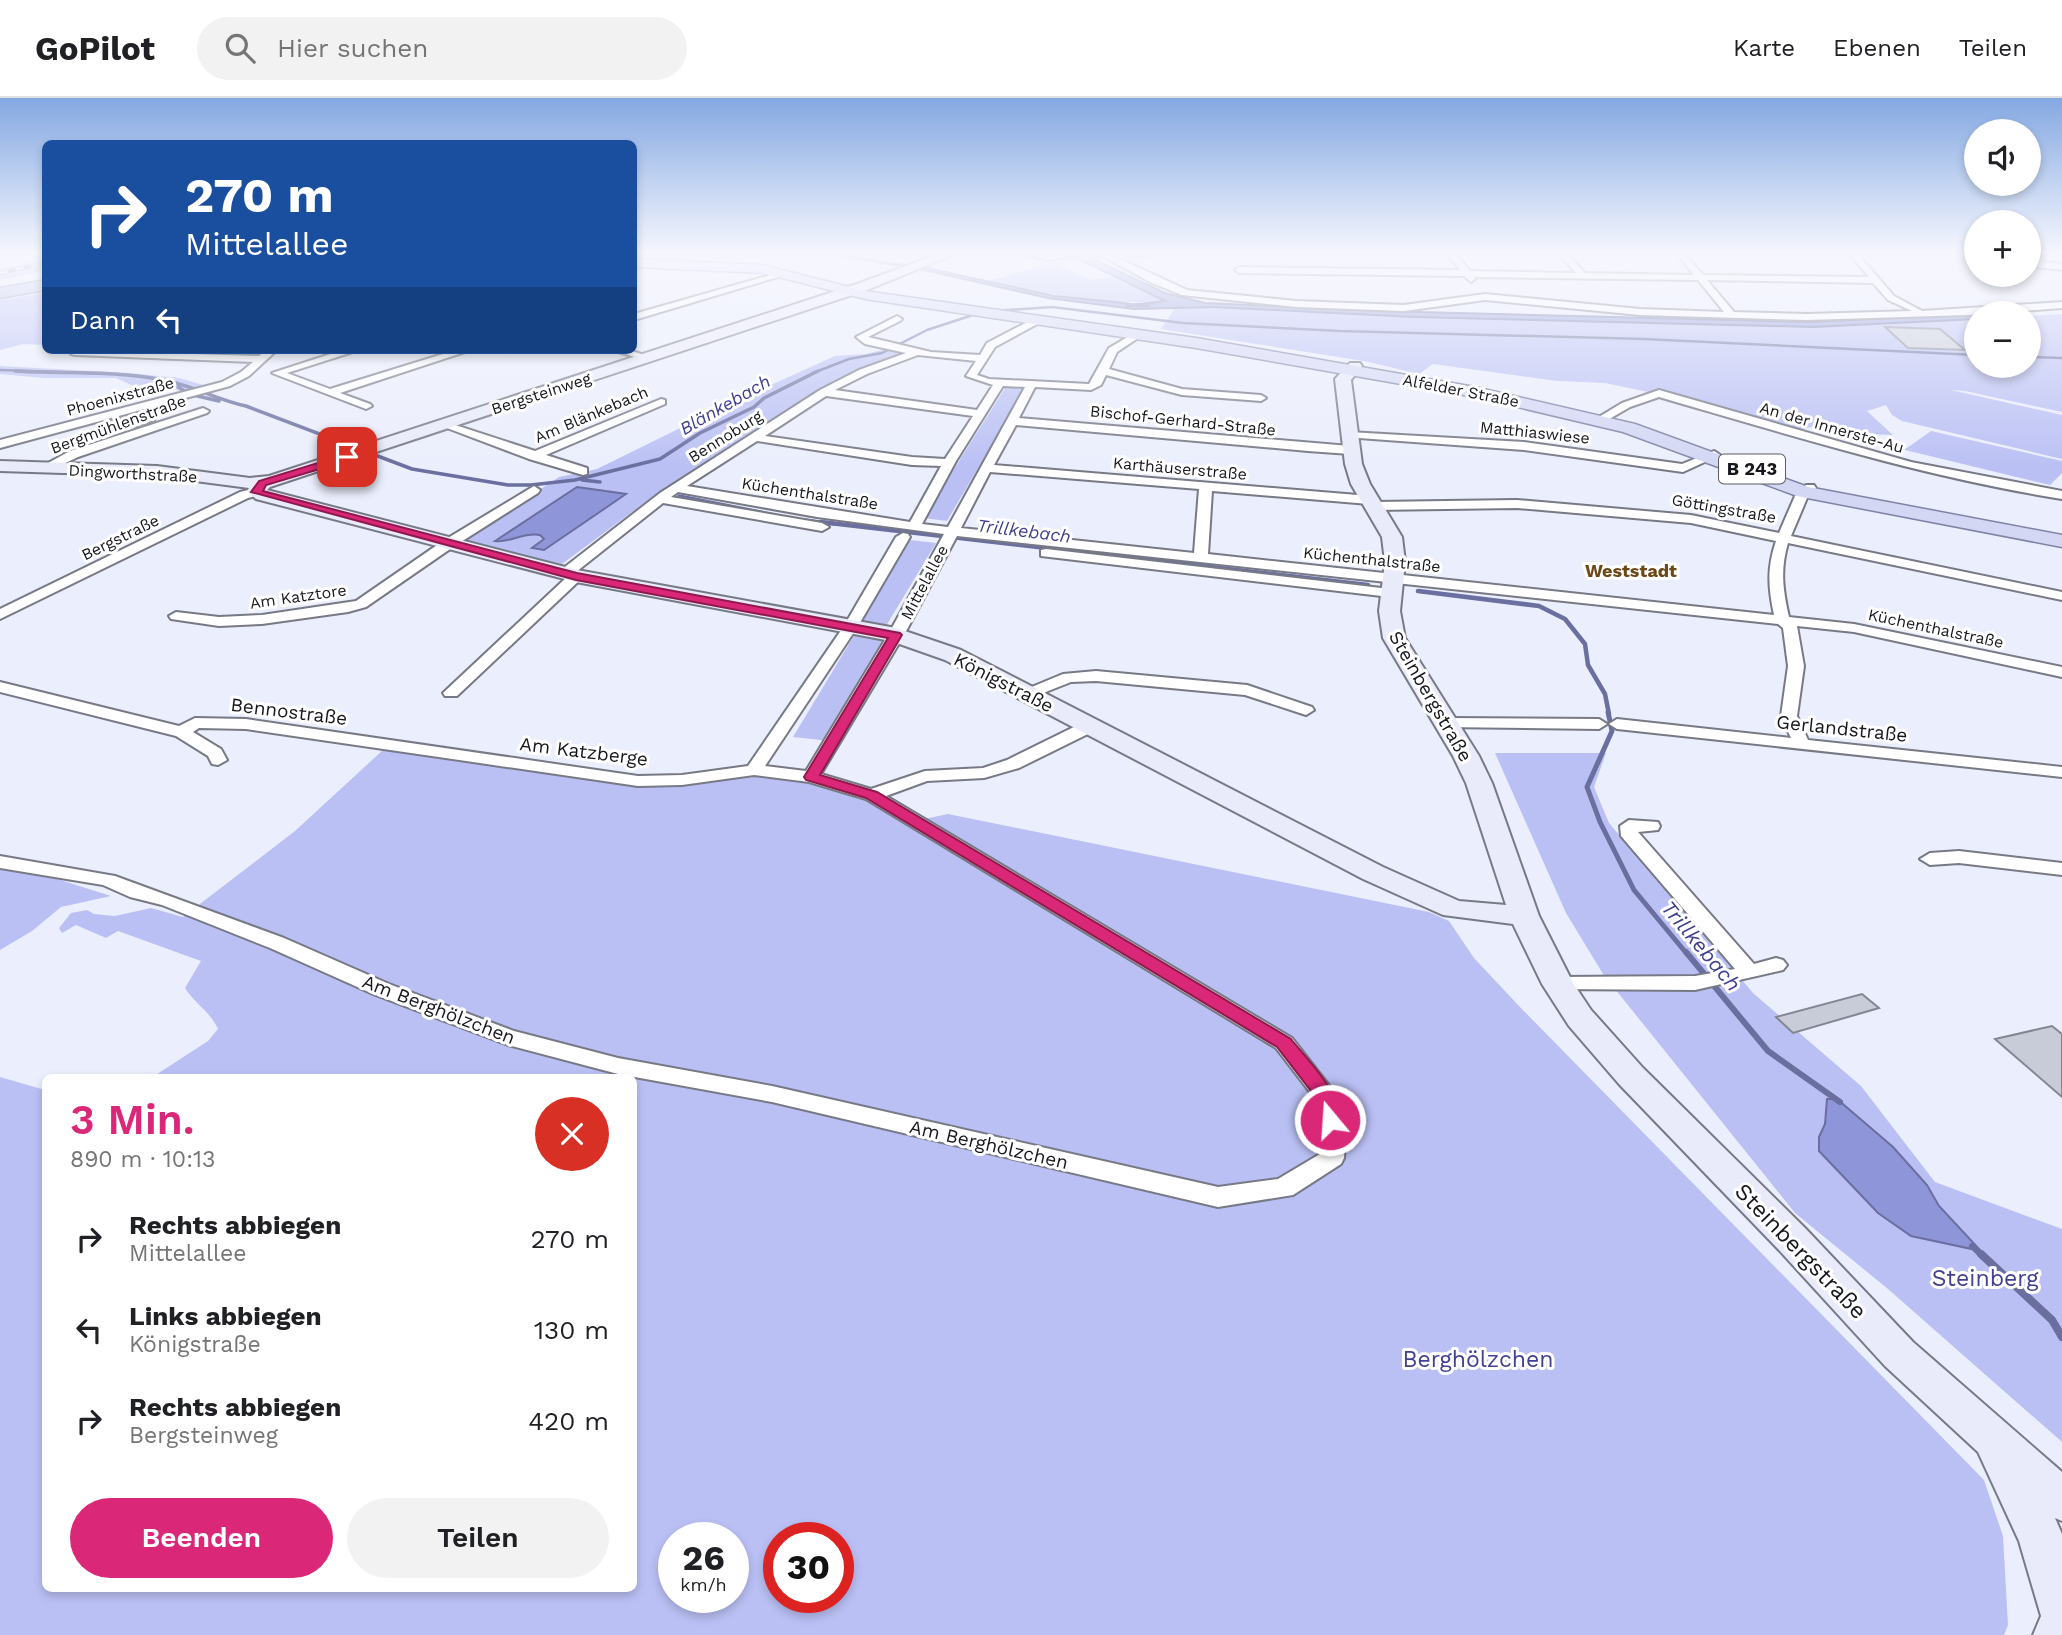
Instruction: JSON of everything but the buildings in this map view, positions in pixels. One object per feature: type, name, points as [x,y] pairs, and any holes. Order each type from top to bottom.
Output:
[{"type":"main road","name":"Alfelder Straße","points":[[1065,324],[1349,370]]},
{"type":"main road","name":"Alfelder Straße","points":[[1085,324],[1161,334],[1475,392],[1602,419],[1807,490],[2062,539]]},
{"type":"street","name":"Bergsteinweg","points":[[260,488],[748,324]]},
{"type":"street","name":"Bennoburg","points":[[888,324],[861,337],[868,342],[918,352],[981,358]]},
{"type":"street","points":[[1031,324],[991,345],[971,376],[1000,383],[1091,387],[1097,383],[1113,350],[1138,334]]},
{"type":"street","name":"Bennoburg","points":[[452,694],[571,575],[661,499],[824,392],[863,372],[918,352]]},
{"type":"street","points":[[128,354],[262,359]]},
{"type":"street","name":"Phoenixstraße","points":[[0,444],[209,389],[245,374],[268,354]]},
{"type":"street","points":[[341,354],[277,373],[366,406]]},
{"type":"street","points":[[328,393],[453,354]]},
{"type":"street","points":[[632,354],[648,358]]},
{"type":"street","name":"Steinbergstraße","points":[[1349,370],[1350,442],[1357,476],[1391,535],[1395,554],[1389,623],[1394,638],[1447,723],[1479,783],[1524,916],[1558,984],[1580,1018],[1695,1143],[1792,1239],[1899,1354],[2062,1500]]},
{"type":"street","points":[[1104,371],[1182,392],[1261,398]]},
{"type":"street","name":"Mittelallee","points":[[754,770],[850,626],[948,463],[1000,383]]},
{"type":"street","name":"Mittelallee","points":[[811,777],[895,635],[1032,384]]},
{"type":"street","points":[[824,392],[979,414]]},
{"type":"street","name":"An der Innerste-Au","points":[[1602,419],[1626,405],[1659,393],[1928,471],[2002,487],[2062,495]]},
{"type":"street","name":"Am Blänkebach","points":[[533,456],[661,402]]},
{"type":"street","name":"Bergmühlenstraße","points":[[45,468],[74,454],[202,411]]},
{"type":"street","name":"Bischof-Gerhard-Straße","points":[[1013,421],[1107,427],[1305,448],[1350,442]]},
{"type":"street","name":"Am Blänkebach","points":[[445,425],[583,471]]},
{"type":"street","points":[[757,438],[912,461],[948,463]]},
{"type":"street","name":"Matthiaswiese","points":[[1350,442],[1524,446],[1683,468],[1710,456]]},
{"type":"street","name":"Dingworthstraße","points":[[1,467],[157,471],[260,488]]},
{"type":"street","name":"Karthäuserstraße","points":[[987,468],[1372,503]]},
{"type":"street","points":[[1201,556],[1206,486]]},
{"type":"street","name":"Königstraße","points":[[260,488],[448,544],[571,575],[895,635],[953,655],[1434,902],[1453,909],[1524,916]]},
{"type":"street","name":"Bergstraße","points":[[0,615],[7,606],[260,488]]},
{"type":"street","name":"Küchenthalstraße","points":[[677,488],[908,532]]},
{"type":"street","points":[[448,544],[534,490]]},
{"type":"street","points":[[1802,744],[1790,716],[1796,666],[1790,627],[1783,621],[1775,565],[1784,536],[1807,490]]},
{"type":"street","name":"Küchenthalstraße","points":[[661,499],[774,520],[948,536],[1391,586],[1881,632],[2062,672]]},
{"type":"street","name":"Göttingstraße","points":[[1372,503],[1517,504],[1692,519],[1784,536],[1947,574],[2062,596]]},
{"type":"street","name":"Küchenthalstraße","points":[[948,536],[1201,556],[1391,586]]},
{"type":"street","name":"Am Katztore","points":[[176,616],[201,622],[233,621],[348,608],[361,604],[448,544]]},
{"type":"street","points":[[1028,694],[1069,677],[1096,676],[1247,690],[1306,710]]},
{"type":"street","name":"Bennostraße","points":[[0,687],[182,732],[207,747],[218,760]]},
{"type":"street","name":"Bennostraße","points":[[182,732],[195,723],[246,724],[393,746]]},
{"type":"street","points":[[1447,723],[1599,724]]},
{"type":"street","name":"Gerlandstraße","points":[[1617,724],[2062,772]]},
{"type":"street","points":[[872,795],[925,776],[985,773],[1090,726]]},
{"type":"street","name":"Am Katzberge","points":[[393,746],[638,781],[682,780],[754,770],[811,777]]},
{"type":"street","name":"Am Berghölzchen","points":[[0,862],[108,880],[137,894],[169,901],[277,943],[382,989],[508,1037],[618,1066],[772,1094],[1218,1197],[1284,1188],[1332,1158],[1333,1142],[1327,1098],[1284,1043],[872,795],[811,777]]},
{"type":"street","points":[[1651,827],[1629,826],[1628,832],[1749,971]]},
{"type":"street","points":[[1930,859],[1959,857],[2062,869]]},
{"type":"street","points":[[1558,984],[1695,983],[1776,965]]},
{"type":"street","points":[[1993,1438],[2041,1538],[2062,1609]]},
{"type":"street","points":[[2057,1635],[2062,1629]]},
{"type":"green space","points":[[0,324],[42,324],[42,345],[23,344],[0,350]]},
{"type":"green space","points":[[1165,324],[1845,326],[1964,324],[1964,378],[2041,378],[2041,324],[2062,324],[2062,412],[1951,390],[2062,415],[2062,459],[1902,421],[1892,415],[1886,405],[1867,411],[1893,435],[1837,433],[1826,423],[1797,431],[1605,383],[1558,381],[1433,364],[1419,374],[1364,361],[1161,329]]},
{"type":"green space","points":[[889,348],[909,353],[860,369],[814,393],[663,489],[562,564],[462,541],[559,477],[597,469],[729,404],[835,356],[866,354]]},
{"type":"green space","points":[[0,366],[128,373],[179,378],[207,386],[182,392],[172,388],[162,390],[150,385],[138,388],[116,378],[44,378],[0,374]]},
{"type":"green space","points":[[1007,385],[1026,386],[947,521],[923,518]]},
{"type":"green space","points":[[1931,431],[2062,461],[2062,473],[2050,485],[1904,450]]},
{"type":"green space","points":[[1868,441],[1896,441],[1904,450]]},
{"type":"green space","points":[[910,540],[936,543],[886,626],[862,622]]},
{"type":"green space","points":[[855,634],[883,641],[830,741],[793,737]]},
{"type":"green space","name":"Berghölzchen","points":[[383,750],[644,787],[754,771],[811,778],[871,795],[915,821],[948,814],[1429,912],[1449,921],[1474,958],[1519,1006],[1984,1480],[2003,1536],[2008,1625],[2004,1635],[0,1635],[0,1077],[42,1089],[42,1592],[637,1592],[637,1074],[157,1074],[208,1041],[218,1029],[185,988],[201,961],[118,931],[106,938],[76,925],[62,933],[59,928],[71,913],[87,910],[94,914],[115,916],[151,908],[183,917],[295,831]]},
{"type":"green space","name":"Steinberg","points":[[1495,753],[1606,753],[1594,787],[1609,823],[1753,993],[1861,1086],[1935,1182],[2062,1229],[2062,1442],[1888,1289],[1795,1213],[1603,974],[1566,913]]},
{"type":"green space","points":[[0,861],[111,896],[61,907],[32,931],[0,950]]},
{"type":"shaded area","points":[[1682,324],[1880,324],[1813,327]]},
{"type":"shaded area","points":[[577,487],[626,494],[544,550],[532,548],[544,539],[540,535],[495,541]]},
{"type":"shaded area","points":[[1827,1099],[1837,1099],[1893,1147],[1927,1185],[1939,1206],[1981,1251],[1911,1236],[1878,1213],[1819,1151],[1819,1137],[1825,1124]]},
{"type":"waterway","name":"Blänkebach","points":[[818,371],[849,359],[882,353],[927,330],[946,324]]},
{"type":"waterway","points":[[1197,324],[1340,331],[1644,339],[1964,354]]},
{"type":"waterway","points":[[2041,357],[2062,358]]},
{"type":"waterway","points":[[0,370],[92,373]]},
{"type":"waterway","points":[[15,371],[126,375],[174,382],[246,406],[412,469],[508,485],[575,480],[660,459],[700,433],[754,407],[764,398],[818,371]]},
{"type":"waterway","name":"Blänkebach","points":[[813,373],[818,371]]},
{"type":"waterway","points":[[174,384],[189,394],[219,401]]},
{"type":"waterway","name":"Trillkebach","points":[[582,480],[600,482]]},
{"type":"waterway","name":"Trillkebach","points":[[679,496],[775,515]]},
{"type":"waterway","name":"Trillkebach","points":[[795,519],[836,524]]},
{"type":"waterway","name":"Trillkebach","points":[[821,522],[1368,585]]},
{"type":"waterway","name":"Trillkebach","points":[[1418,591],[1539,606],[1565,619],[1585,644],[1588,665],[1605,694],[1609,714]]},
{"type":"waterway","name":"Trillkebach","points":[[1608,712],[1612,731],[1587,787],[1600,822],[1634,890],[1687,954]]},
{"type":"waterway","name":"Trillkebach","points":[[1686,952],[1768,1051],[1840,1102]]},
{"type":"waterway","name":"Trillkebach","points":[[1972,1246],[1982,1256]]},
{"type":"waterway","name":"Trillkebach","points":[[1981,1254],[2052,1320],[2062,1337]]},
{"type":"district","name":"Weststadt","points":[[1631,571]]},
{"type":"route","points":[[347,457],[263,483],[256,492],[576,576],[895,635],[811,777],[872,795],[1284,1043],[1327,1098],[1330,1120]]}]
